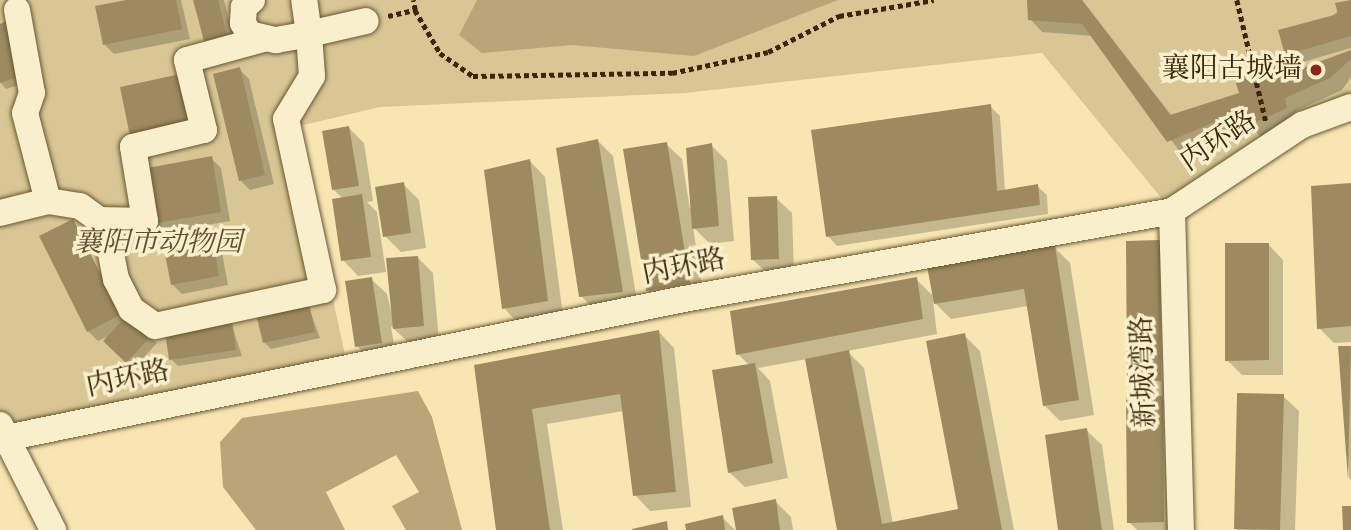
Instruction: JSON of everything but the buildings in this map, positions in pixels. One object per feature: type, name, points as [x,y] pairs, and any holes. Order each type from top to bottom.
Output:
[{"type":"street","points":[[252,0],[243,23],[263,39]]},
{"type":"street","points":[[0,213],[48,201],[80,206],[99,220],[131,309],[155,326],[323,290],[286,119],[312,76],[304,0]]},
{"type":"street","points":[[17,10],[32,93],[25,113],[48,201]]},
{"type":"street","points":[[99,220],[145,221],[134,147],[204,130],[187,60],[263,39],[309,34],[366,21]]},
{"type":"street","name":"内环路","points":[[3,431],[684,299],[1172,211],[1302,125],[1351,107]]},
{"type":"street","name":"新城湾路","points":[[1172,211],[1181,530]]},
{"type":"street","points":[[3,431],[53,530]]},
{"type":"path","points":[[413,0],[415,10],[440,53],[473,76],[672,73],[768,52],[839,16],[934,0]]},
{"type":"path","points":[[1237,0],[1272,145]]},
{"type":"path","points":[[366,21],[415,10]]},
{"type":"green space","name":"襄阳市动物园","points":[[0,0],[1351,0],[1351,107],[1172,211],[1042,53],[685,93],[380,107],[295,127],[348,368],[6,438],[0,425]]},
{"type":"shaded area","points":[[477,0],[838,0],[694,56],[572,45],[482,53],[459,35]]},
{"type":"shaded area","points":[[418,391],[432,417],[462,530],[406,530],[392,506],[419,492],[396,455],[326,492],[345,530],[256,530],[223,487],[220,442],[242,418]]},
{"type":"place","name":"襄阳古城墙","points":[[1316,70]]}]
